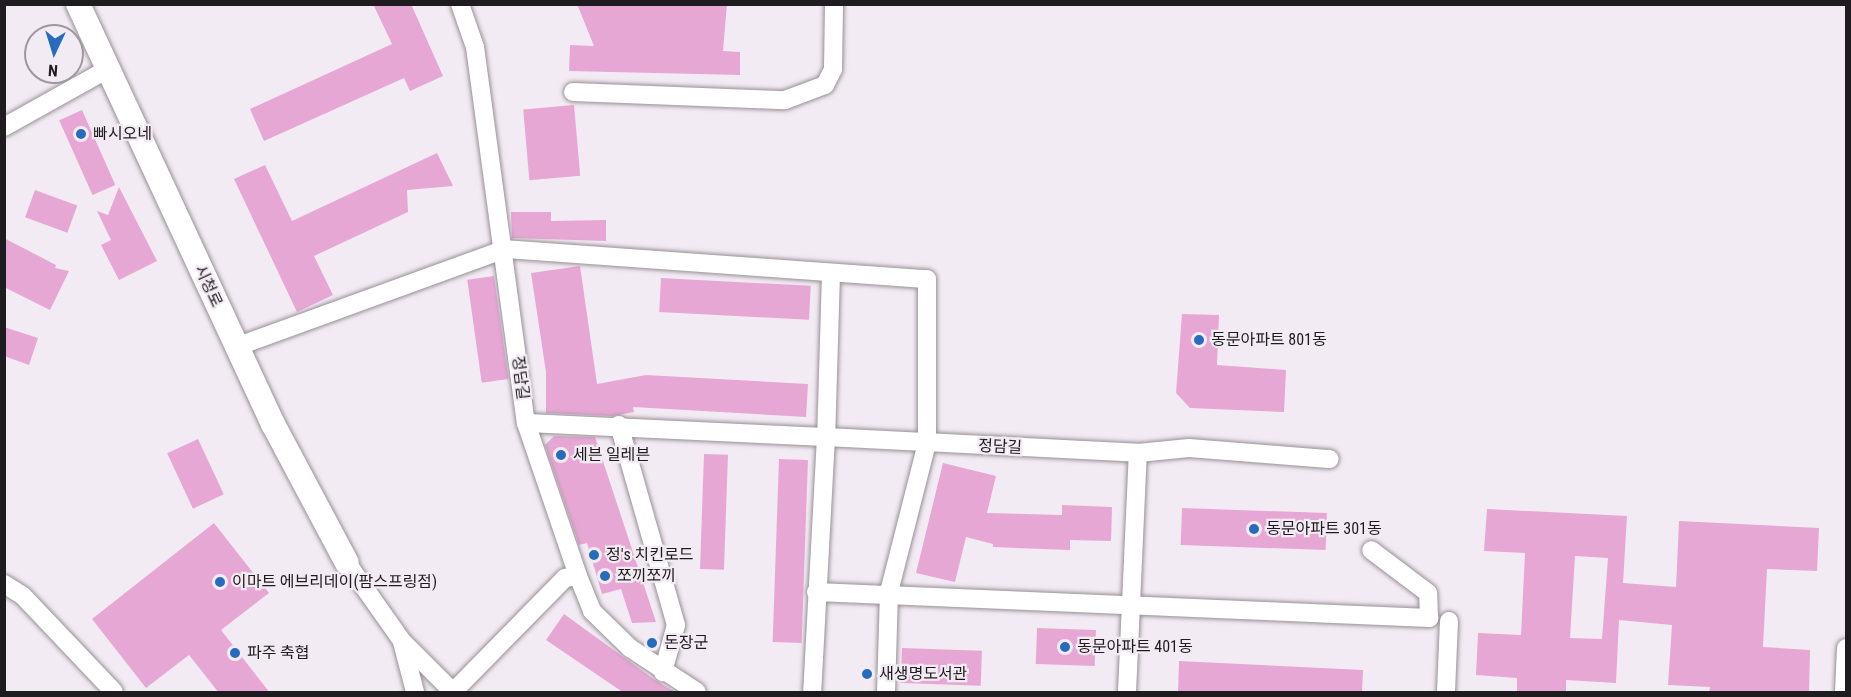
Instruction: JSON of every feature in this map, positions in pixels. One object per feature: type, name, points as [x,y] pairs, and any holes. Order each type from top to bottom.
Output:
[{"type":"street","name":"정담길","points":[[460,4],[475,47],[505,249],[526,423],[578,576],[592,611],[630,648],[697,693]]},
{"type":"street","points":[[573,92],[785,100],[825,85],[833,69],[834,4]]},
{"type":"street","name":"시청로","points":[[87,7],[106,70],[236,347],[347,563]]},
{"type":"street","points":[[4,127],[106,70]]},
{"type":"street","points":[[236,347],[505,249],[927,279],[927,443],[889,592],[886,693]]},
{"type":"street","points":[[812,693],[826,437],[831,273]]},
{"type":"street","name":"정담길","points":[[526,423],[619,425],[1138,453],[1189,448],[1330,459]]},
{"type":"street","points":[[619,425],[676,625],[663,672]]},
{"type":"street","points":[[1127,693],[1138,453]]},
{"type":"street","points":[[816,592],[889,592],[1429,618],[1428,593],[1371,550]]},
{"type":"street","points":[[347,563],[402,640],[453,693],[565,579],[578,576]]},
{"type":"street","points":[[4,584],[23,596],[114,693]]},
{"type":"street","points":[[1446,693],[1449,621]]},
{"type":"street","points":[[402,640],[415,693]]},
{"type":"street","points":[[1844,693],[1846,648]]},
{"type":"building","points":[[373,4],[411,4],[443,76],[410,91],[404,78],[264,141],[250,109],[392,44]]},
{"type":"building","points":[[577,4],[727,4],[723,51],[740,52],[740,75],[569,71],[570,45],[594,46]]},
{"type":"building","points":[[574,105],[580,176],[529,180],[523,109]]},
{"type":"building","points":[[82,110],[115,185],[93,195],[59,120]]},
{"type":"building","points":[[437,153],[453,186],[407,190],[408,212],[314,256],[333,295],[297,312],[234,179],[265,165],[292,221]]},
{"type":"building","points":[[119,187],[157,261],[119,280],[101,245],[111,240],[97,211],[108,215]]},
{"type":"building","points":[[35,190],[77,205],[67,233],[25,217]]},
{"type":"building","points":[[511,212],[551,212],[551,221],[606,220],[606,241],[512,238]]},
{"type":"building","points":[[4,238],[56,265],[55,268],[69,271],[50,310],[4,287]]},
{"type":"building","points":[[580,266],[597,384],[646,375],[808,384],[806,417],[633,407],[634,412],[612,416],[546,413],[546,372],[531,273]]},
{"type":"building","points":[[494,276],[508,379],[482,383],[467,280]]},
{"type":"building","points":[[661,278],[811,286],[809,320],[659,312]]},
{"type":"building","name":"동문아파트 801동","points":[[1182,314],[1219,315],[1217,365],[1286,370],[1284,412],[1190,408],[1176,393]]},
{"type":"building","points":[[4,327],[38,338],[29,365],[4,356]]},
{"type":"building","points":[[554,436],[595,437],[656,622],[632,623],[621,589],[602,594],[587,543],[579,545],[545,445]]},
{"type":"building","points":[[198,439],[224,494],[193,509],[167,453]]},
{"type":"building","points":[[704,454],[728,455],[724,570],[700,569]]},
{"type":"building","points":[[779,459],[808,460],[802,643],[773,642]]},
{"type":"building","points":[[943,463],[996,476],[987,513],[1062,515],[1062,505],[1112,507],[1111,541],[1070,540],[1070,550],[993,547],[993,544],[966,537],[955,582],[916,573]]},
{"type":"building","name":"동문아파트 301동","points":[[1182,508],[1327,513],[1326,550],[1181,545]]},
{"type":"building","points":[[1487,509],[1627,516],[1623,583],[1676,587],[1679,521],[1819,528],[1817,571],[1767,569],[1763,647],[1810,650],[1809,692],[1709,693],[1710,687],[1668,685],[1672,625],[1619,620],[1616,683],[1566,680],[1566,693],[1517,693],[1517,678],[1476,675],[1478,633],[1521,635],[1525,553],[1484,551]],"holes":[[[1575,556],[1608,558],[1602,639],[1570,638]]]},
{"type":"building","points":[[214,523],[269,593],[221,630],[270,693],[219,693],[189,655],[146,688],[92,619]]},
{"type":"building","points":[[564,614],[655,680],[677,693],[624,693],[546,640]]},
{"type":"building","name":"동문아파트 401동","points":[[1037,628],[1096,630],[1095,666],[1036,664]]},
{"type":"building","points":[[902,648],[982,651],[981,686],[901,683]]},
{"type":"building","points":[[1179,661],[1363,670],[1362,693],[1178,693]]},
{"type":"place","name":"빠시오네","points":[[81,134]]},
{"type":"place","name":"동문아파트 801동","points":[[1199,340]]},
{"type":"place","name":"세븐 일레븐","points":[[561,455]]},
{"type":"place","name":"동문아파트 301동","points":[[1254,529]]},
{"type":"place","name":"정's 치킨로드","points":[[594,555]]},
{"type":"place","name":"쪼끼쪼끼","points":[[605,576]]},
{"type":"place","name":"이마트 에브리데이(팜스프링점)","points":[[220,582]]},
{"type":"place","name":"돈장군","points":[[652,643]]},
{"type":"place","name":"동문아파트 401동","points":[[1065,647]]},
{"type":"place","name":"파주 축협","points":[[235,653]]},
{"type":"place","name":"새생명도서관","points":[[867,674]]}]
